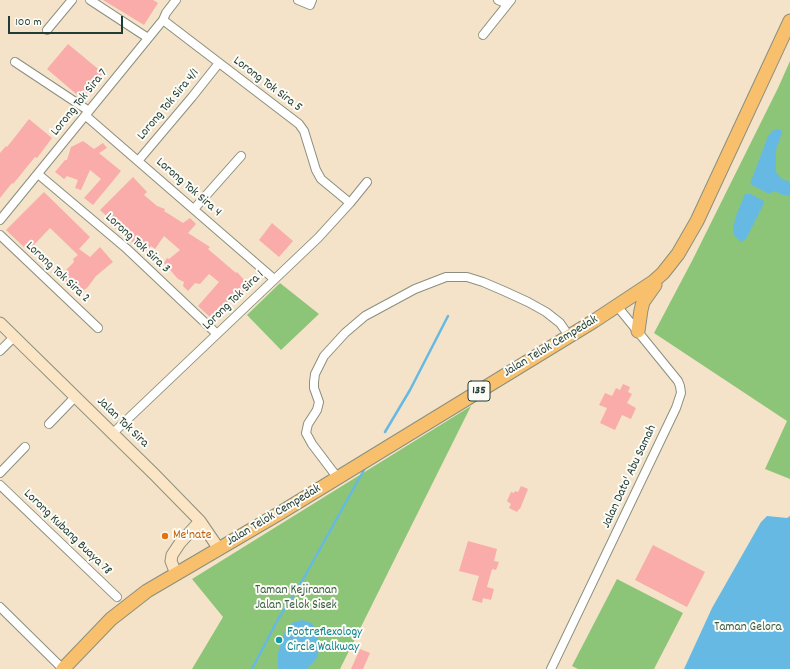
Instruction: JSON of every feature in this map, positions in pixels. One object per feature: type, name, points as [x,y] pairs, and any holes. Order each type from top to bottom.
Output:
[{"type":"main road","name":"Jalan Telok Cempedak","points":[[63,669],[122,609],[148,591],[618,306],[644,289],[663,273],[678,254],[697,221],[790,21]]},
{"type":"main road","points":[[638,331],[640,310],[663,273]]},
{"type":"street","points":[[47,30],[72,0]]},
{"type":"street","points":[[90,0],[148,38]]},
{"type":"street","name":"Lorong Tok Sira 7","points":[[0,220],[163,20],[166,13],[176,0]]},
{"type":"street","points":[[298,0],[310,5],[312,0]]},
{"type":"street","points":[[483,35],[509,2],[498,0]]},
{"type":"street","name":"Lorong Tok Sira 5","points":[[163,20],[299,124],[304,131],[316,170],[321,179],[350,203]]},
{"type":"street","name":"Lorong Tok Sira 4","points":[[15,62],[87,114],[138,161],[274,279]]},
{"type":"street","name":"Lorong Tok Sira 4/1","points":[[138,161],[192,98],[219,63]]},
{"type":"street","points":[[194,209],[240,156]]},
{"type":"street","name":"Lorong Tok Sira 3","points":[[38,174],[127,249],[217,334]]},
{"type":"street","name":"Lorong Tok Sira 1","points":[[113,433],[318,238],[367,182]]},
{"type":"street","name":"Lorong Tok Sira 2","points":[[0,235],[98,328]]},
{"type":"street","points":[[337,477],[312,444],[306,433],[308,424],[319,405],[314,388],[315,374],[324,356],[345,333],[365,316],[415,289],[446,277],[457,276],[467,277],[483,282],[528,302],[554,317],[569,336]]},
{"type":"street","name":"Jalan Dato' Abu Samah","points":[[551,669],[680,400],[681,393],[678,381],[618,306]]},
{"type":"street","name":"Jalan Tok Sira","points":[[0,323],[113,433],[200,521],[219,549]]},
{"type":"street","points":[[0,351],[14,337]]},
{"type":"street","points":[[49,424],[75,397]]},
{"type":"street","points":[[0,473],[25,447]]},
{"type":"street","name":"Lorong Kubang Buaya 78","points":[[0,485],[117,598]]},
{"type":"street","points":[[176,574],[172,555],[180,542],[200,521]]},
{"type":"street","points":[[0,608],[63,669]]},
{"type":"green space","points":[[790,61],[790,479],[765,469],[787,421],[654,333],[693,259]]},
{"type":"green space","points":[[280,283],[319,314],[281,350],[247,315]]},
{"type":"green space","name":"Taman Kejiranan Jalan Telok Sisek","points":[[471,406],[340,669],[192,669],[223,617],[192,579]]},
{"type":"green space","points":[[617,579],[683,613],[654,669],[578,669],[572,666]]},
{"type":"water","points":[[773,130],[781,130],[782,133],[776,150],[776,172],[782,179],[790,182],[790,196],[774,191],[769,194],[750,184],[768,136]]},
{"type":"water","points":[[745,194],[751,194],[764,201],[764,203],[746,239],[741,242],[734,235],[733,228]]},
{"type":"water","name":"Taman Gelora","points":[[767,516],[787,518],[790,516],[790,669],[684,669],[712,608],[761,522]]},
{"type":"water","points":[[303,620],[311,623],[316,628],[319,649],[317,658],[307,669],[278,669],[278,653],[284,633],[294,622]]},
{"type":"building","points":[[103,0],[153,0],[158,3],[144,25]]},
{"type":"building","points":[[68,44],[103,73],[82,99],[47,69]]},
{"type":"building","points":[[29,119],[52,138],[37,158],[35,157],[0,198],[0,153],[6,146],[7,147]]},
{"type":"building","points":[[83,141],[94,149],[103,143],[107,148],[99,153],[121,171],[93,205],[84,198],[101,179],[90,170],[81,190],[75,188],[78,180],[67,176],[64,179],[55,172],[65,160],[67,160],[71,147]]},
{"type":"building","points":[[133,177],[147,192],[144,195],[157,206],[165,209],[164,211],[183,223],[190,218],[196,224],[188,233],[210,247],[208,249],[236,273],[237,272],[250,286],[237,298],[234,295],[212,319],[198,306],[219,282],[209,274],[200,284],[195,283],[188,291],[183,286],[184,282],[178,279],[164,263],[167,258],[169,259],[180,250],[164,236],[155,249],[151,246],[144,253],[118,227],[115,229],[110,224],[113,222],[100,210]]},
{"type":"building","points":[[44,192],[90,237],[79,249],[90,257],[100,247],[113,262],[96,276],[87,288],[77,294],[60,276],[74,262],[73,259],[78,255],[50,228],[28,251],[6,230]]},
{"type":"building","points":[[272,223],[293,241],[279,257],[259,240]]},
{"type":"building","points":[[623,384],[630,387],[628,392],[632,394],[627,403],[636,408],[631,419],[622,415],[615,430],[600,423],[607,408],[599,405],[605,393],[612,396],[616,388],[620,390]]},
{"type":"building","points":[[521,486],[528,489],[520,509],[517,512],[509,508],[511,504],[507,501],[511,492],[518,492]]},
{"type":"building","points":[[468,541],[497,549],[494,561],[499,562],[496,570],[492,569],[487,587],[494,589],[491,600],[483,598],[482,603],[472,600],[479,576],[459,571]]},
{"type":"building","points":[[653,545],[705,572],[687,607],[635,580]]},
{"type":"building","points":[[360,649],[370,653],[363,669],[351,669]]},
{"type":"waterway","points":[[385,432],[410,390],[448,316]]},
{"type":"waterway","points":[[252,669],[277,621],[301,583],[365,468]]},
{"type":"place","name":"Me'nate","points":[[165,536]]},
{"type":"place","name":"Footreflexology Circle Walkway","points":[[279,640]]}]
